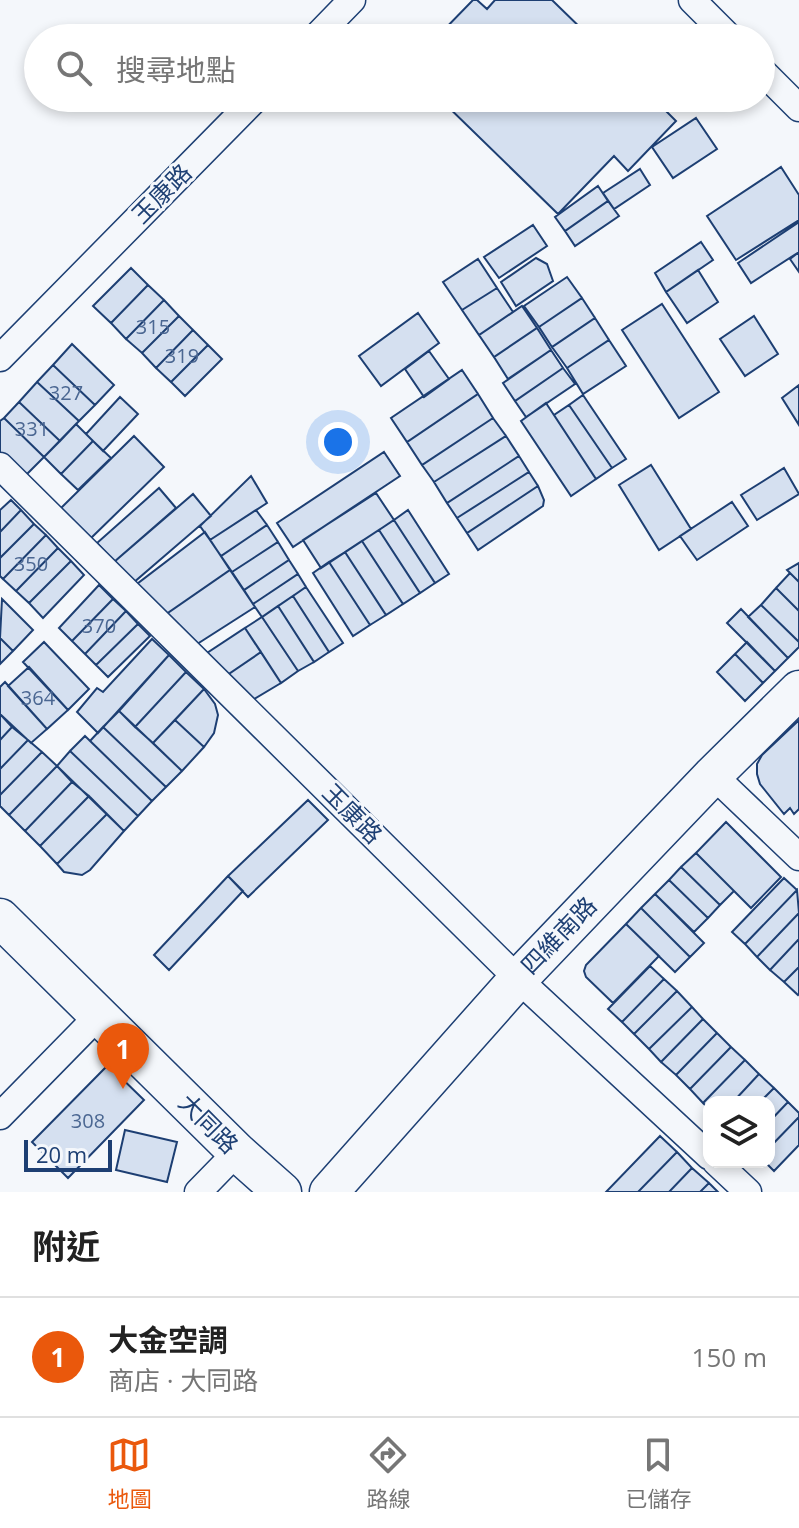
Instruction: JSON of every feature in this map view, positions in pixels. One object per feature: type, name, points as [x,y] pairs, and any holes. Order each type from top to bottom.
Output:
[{"type":"street","points":[[329,24],[352,0]]},
{"type":"street","points":[[692,0],[716,24]]},
{"type":"street","points":[[775,84],[799,108]]},
{"type":"street","name":"玉康路","points":[[0,358],[242,112]]},
{"type":"street","name":"玉康路","points":[[0,466],[518,979],[703,1150]]},
{"type":"street","name":"四維南路","points":[[329,1192],[518,979],[713,775],[799,690]]},
{"type":"street","points":[[713,775],[799,857]]},
{"type":"street","name":"大同路","points":[[0,918],[237,1152],[282,1192]]},
{"type":"street","points":[[0,1116],[99,1015]]},
{"type":"street","points":[[198,1192],[237,1152]]},
{"type":"street","points":[[722,1168],[748,1192]]},
{"type":"building","points":[[473,0],[487,9],[495,0],[552,0],[577,24],[450,24]]},
{"type":"building","points":[[453,112],[667,112],[676,121],[628,171],[614,156],[558,214]]},
{"type":"building","points":[[696,118],[717,149],[673,178],[652,147]]},
{"type":"building","points":[[781,167],[799,195],[799,220],[736,260],[707,216]]},
{"type":"building","points":[[640,169],[650,185],[614,209],[603,193]]},
{"type":"building","points":[[598,186],[608,201],[565,231],[555,217]]},
{"type":"building","points":[[608,201],[619,216],[575,246],[565,231]]},
{"type":"building","points":[[799,222],[799,252],[751,283],[738,263]]},
{"type":"building","points":[[533,225],[547,246],[499,278],[484,257]]},
{"type":"building","points":[[701,242],[713,260],[666,292],[655,273]]},
{"type":"building","points":[[799,252],[799,272],[790,259]]},
{"type":"building","points":[[536,258],[547,264],[553,281],[516,306],[501,282]]},
{"type":"building","points":[[478,259],[497,288],[462,310],[443,282]]},
{"type":"building","points":[[131,268],[148,285],[111,323],[93,306]]},
{"type":"building","points":[[698,270],[718,302],[687,323],[666,292]]},
{"type":"building","points":[[567,277],[582,298],[539,327],[524,306]]},
{"type":"building","points":[[148,285],[164,300],[126,339],[111,323]]},
{"type":"building","points":[[497,288],[513,312],[479,335],[462,310]]},
{"type":"building","points":[[582,298],[595,318],[552,347],[539,327]]},
{"type":"building","points":[[164,300],[179,316],[142,353],[126,339]]},
{"type":"building","points":[[662,304],[719,392],[679,418],[622,330]]},
{"type":"building","points":[[522,306],[537,328],[494,357],[479,335]]},
{"type":"building","points":[[418,313],[439,343],[381,386],[359,356]]},
{"type":"building","points":[[179,316],[193,330],[156,368],[142,353]]},
{"type":"building","points":[[754,316],[778,354],[745,376],[720,339]]},
{"type":"building","points":[[595,318],[609,340],[567,368],[552,347]]},
{"type":"building","points":[[537,328],[551,350],[508,379],[494,357]]},
{"type":"building","points":[[193,330],[208,345],[171,382],[156,368]]},
{"type":"building","points":[[609,340],[626,366],[583,394],[567,368]]},
{"type":"building","points":[[72,344],[114,385],[95,405],[53,365]]},
{"type":"building","points":[[208,345],[222,359],[185,396],[171,382]]},
{"type":"building","points":[[551,350],[563,368],[515,401],[503,383]]},
{"type":"building","points":[[429,351],[449,379],[424,397],[405,369]]},
{"type":"building","points":[[53,365],[95,405],[79,421],[37,382]]},
{"type":"building","points":[[563,368],[575,384],[526,417],[515,401]]},
{"type":"building","points":[[462,370],[478,394],[407,442],[391,418]]},
{"type":"building","points":[[37,382],[79,421],[60,441],[19,402]]},
{"type":"building","points":[[799,385],[799,425],[782,398]]},
{"type":"building","points":[[478,394],[493,418],[422,465],[407,442]]},
{"type":"building","points":[[583,395],[626,459],[612,468],[569,405]]},
{"type":"building","points":[[120,397],[138,414],[103,451],[86,434]]},
{"type":"building","points":[[19,402],[60,441],[44,457],[4,418]]},
{"type":"building","points":[[546,403],[596,479],[571,496],[521,421]]},
{"type":"building","points":[[569,405],[612,468],[596,479],[554,415]]},
{"type":"building","points":[[4,418],[44,457],[24,477],[0,454],[0,421]]},
{"type":"building","points":[[493,418],[506,436],[434,482],[422,465]]},
{"type":"building","points":[[76,424],[93,441],[61,474],[44,457]]},
{"type":"building","points":[[134,436],[164,467],[90,539],[60,509]]},
{"type":"building","points":[[506,436],[519,456],[447,503],[434,482]]},
{"type":"building","points":[[93,441],[111,458],[78,490],[61,474]]},
{"type":"building","points":[[384,452],[400,476],[293,547],[277,523]]},
{"type":"building","points":[[519,456],[529,472],[457,518],[447,503]]},
{"type":"building","points":[[651,465],[691,529],[659,550],[619,485]]},
{"type":"building","points":[[784,468],[799,494],[757,520],[741,495]]},
{"type":"building","points":[[529,472],[538,486],[467,533],[457,518]]},
{"type":"building","points":[[251,476],[267,503],[210,540],[200,526]]},
{"type":"building","points":[[538,486],[544,500],[543,506],[478,550],[467,533]]},
{"type":"building","points":[[159,488],[176,508],[114,562],[97,543]]},
{"type":"building","points":[[376,493],[394,520],[321,568],[303,540]]},
{"type":"building","points":[[193,494],[211,516],[133,583],[114,562]]},
{"type":"building","points":[[11,500],[21,510],[0,532],[0,510]]},
{"type":"building","points":[[732,502],[748,526],[697,560],[680,536]]},
{"type":"building","points":[[21,510],[34,524],[0,558],[0,532]]},
{"type":"building","points":[[256,510],[267,525],[221,556],[210,540]]},
{"type":"building","points":[[408,510],[449,574],[435,583],[394,520]]},
{"type":"building","points":[[394,520],[435,583],[420,593],[379,530]]},
{"type":"building","points":[[34,524],[46,535],[3,579],[0,576],[0,558]]},
{"type":"building","points":[[267,525],[278,542],[232,572],[221,556]]},
{"type":"building","points":[[379,530],[420,593],[403,604],[362,541]]},
{"type":"building","points":[[205,532],[230,570],[165,615],[137,584]]},
{"type":"building","points":[[46,535],[58,548],[16,591],[3,579]]},
{"type":"building","points":[[362,541],[403,604],[386,615],[345,552]]},
{"type":"building","points":[[278,542],[289,560],[244,590],[232,572]]},
{"type":"building","points":[[58,548],[71,561],[29,603],[16,591]]},
{"type":"building","points":[[345,552],[386,615],[370,625],[329,562]]},
{"type":"building","points":[[289,560],[298,574],[253,604],[244,590]]},
{"type":"building","points":[[71,561],[84,575],[43,618],[29,603]]},
{"type":"building","points":[[329,562],[370,625],[353,636],[313,573]]},
{"type":"building","points":[[799,563],[799,582],[787,570]]},
{"type":"building","points":[[230,570],[255,607],[194,646],[165,615]]},
{"type":"building","points":[[790,573],[799,582],[799,611],[776,588]]},
{"type":"building","points":[[298,574],[306,587],[262,617],[253,604]]},
{"type":"building","points":[[99,585],[113,599],[72,641],[59,628]]},
{"type":"building","points":[[306,587],[343,643],[329,652],[293,596]]},
{"type":"building","points":[[776,588],[799,611],[799,642],[761,605]]},
{"type":"building","points":[[293,596],[329,652],[314,662],[278,606]]},
{"type":"building","points":[[2,599],[33,630],[13,651],[0,638]]},
{"type":"building","points":[[113,599],[126,611],[85,654],[72,641]]},
{"type":"building","points":[[761,605],[799,642],[799,647],[788,658],[748,617]]},
{"type":"building","points":[[278,606],[314,662],[298,671],[262,617]]},
{"type":"building","points":[[741,609],[788,658],[775,671],[727,623]]},
{"type":"building","points":[[126,611],[138,624],[96,665],[85,654]]},
{"type":"building","points":[[262,617],[298,671],[281,683],[245,628]]},
{"type":"building","points":[[138,624],[150,636],[108,677],[96,665]]},
{"type":"building","points":[[245,628],[261,652],[223,678],[204,655]]},
{"type":"building","points":[[0,638],[13,651],[0,664]]},
{"type":"building","points":[[152,639],[169,655],[98,733],[77,712],[97,688],[103,692]]},
{"type":"building","points":[[44,642],[89,689],[68,710],[23,662]]},
{"type":"building","points":[[747,642],[775,671],[763,683],[735,654]]},
{"type":"building","points":[[261,652],[281,683],[246,704],[223,678]]},
{"type":"building","points":[[735,654],[763,683],[745,701],[717,672]]},
{"type":"building","points":[[169,655],[186,672],[135,727],[119,711]]},
{"type":"building","points":[[29,667],[68,710],[47,729],[8,686]]},
{"type":"building","points":[[186,672],[204,689],[153,743],[135,727]]},
{"type":"building","points":[[5,682],[47,729],[31,743],[0,714],[0,687]]},
{"type":"building","points":[[204,689],[215,704],[218,715],[214,733],[204,747],[175,720]]},
{"type":"building","points":[[119,711],[182,771],[166,787],[103,727]]},
{"type":"building","points":[[0,714],[12,727],[0,740]]},
{"type":"building","points":[[175,720],[204,747],[182,771],[153,743]]},
{"type":"building","points":[[799,720],[799,809],[794,814],[790,808],[784,814],[760,784],[757,764],[762,755]]},
{"type":"building","points":[[12,727],[28,740],[0,769],[0,740]]},
{"type":"building","points":[[103,727],[166,787],[152,801],[90,741]]},
{"type":"building","points":[[85,736],[152,801],[138,816],[70,751]]},
{"type":"building","points":[[28,740],[42,752],[0,795],[0,769]]},
{"type":"building","points":[[70,751],[138,816],[124,831],[57,766]]},
{"type":"building","points":[[42,752],[57,766],[9,815],[0,806],[0,795]]},
{"type":"building","points":[[57,766],[72,782],[25,831],[9,815]]},
{"type":"building","points":[[72,782],[89,796],[40,846],[25,831]]},
{"type":"building","points":[[89,796],[107,814],[57,864],[40,846]]},
{"type":"building","points":[[308,800],[328,820],[248,897],[228,876]]},
{"type":"building","points":[[107,814],[124,831],[90,870],[82,875],[64,872],[57,864]]},
{"type":"building","points":[[726,822],[781,877],[751,908],[696,853]]},
{"type":"building","points":[[696,853],[734,891],[720,905],[681,867]]},
{"type":"building","points":[[681,867],[720,905],[708,918],[669,880]]},
{"type":"building","points":[[228,876],[243,891],[169,970],[154,955]]},
{"type":"building","points":[[784,878],[797,890],[745,944],[732,932]]},
{"type":"building","points":[[669,880],[708,918],[694,932],[655,894]]},
{"type":"building","points":[[797,890],[799,913],[757,957],[745,944]]},
{"type":"building","points":[[655,894],[704,943],[690,957],[641,908]]},
{"type":"building","points":[[641,908],[690,957],[675,972],[626,924]]},
{"type":"building","points":[[799,913],[799,939],[770,970],[757,957]]},
{"type":"building","points":[[626,924],[659,956],[613,1003],[586,977],[584,971],[586,965]]},
{"type":"building","points":[[799,939],[799,967],[784,982],[770,970]]},
{"type":"building","points":[[650,966],[664,979],[622,1022],[608,1009]]},
{"type":"building","points":[[799,967],[799,994],[798,995],[784,982]]},
{"type":"building","points":[[664,979],[677,991],[634,1034],[622,1022]]},
{"type":"building","points":[[677,991],[692,1007],[649,1049],[634,1034]]},
{"type":"building","points":[[692,1007],[703,1019],[661,1062],[649,1049]]},
{"type":"building","points":[[703,1019],[717,1033],[676,1075],[661,1062]]},
{"type":"building","points":[[717,1033],[731,1047],[690,1089],[676,1075]]},
{"type":"building","points":[[731,1047],[745,1060],[710,1096],[703,1096],[703,1103],[690,1089]]},
{"type":"building","points":[[745,1060],[759,1074],[739,1096],[710,1096]]},
{"type":"building","points":[[108,1065],[144,1100],[68,1178],[32,1142]]},
{"type":"building","points":[[759,1074],[774,1088],[766,1096],[739,1096]]},
{"type":"building","points":[[774,1088],[788,1102],[775,1116],[775,1096],[766,1096]]},
{"type":"building","points":[[788,1102],[799,1113],[799,1117],[775,1142],[775,1116]]},
{"type":"building","points":[[799,1117],[799,1145],[774,1171],[771,1168],[775,1168],[775,1142]]},
{"type":"building","points":[[125,1130],[177,1142],[167,1182],[116,1170]]},
{"type":"building","points":[[660,1136],[677,1152],[638,1192],[606,1192]]},
{"type":"building","points":[[677,1152],[692,1168],[669,1192],[638,1192]]},
{"type":"building","points":[[692,1168],[709,1183],[700,1192],[669,1192]]},
{"type":"building","points":[[709,1183],[718,1192],[700,1192]]},
{"type":"place","name":"大金空調","points":[[123,1089]]}]
